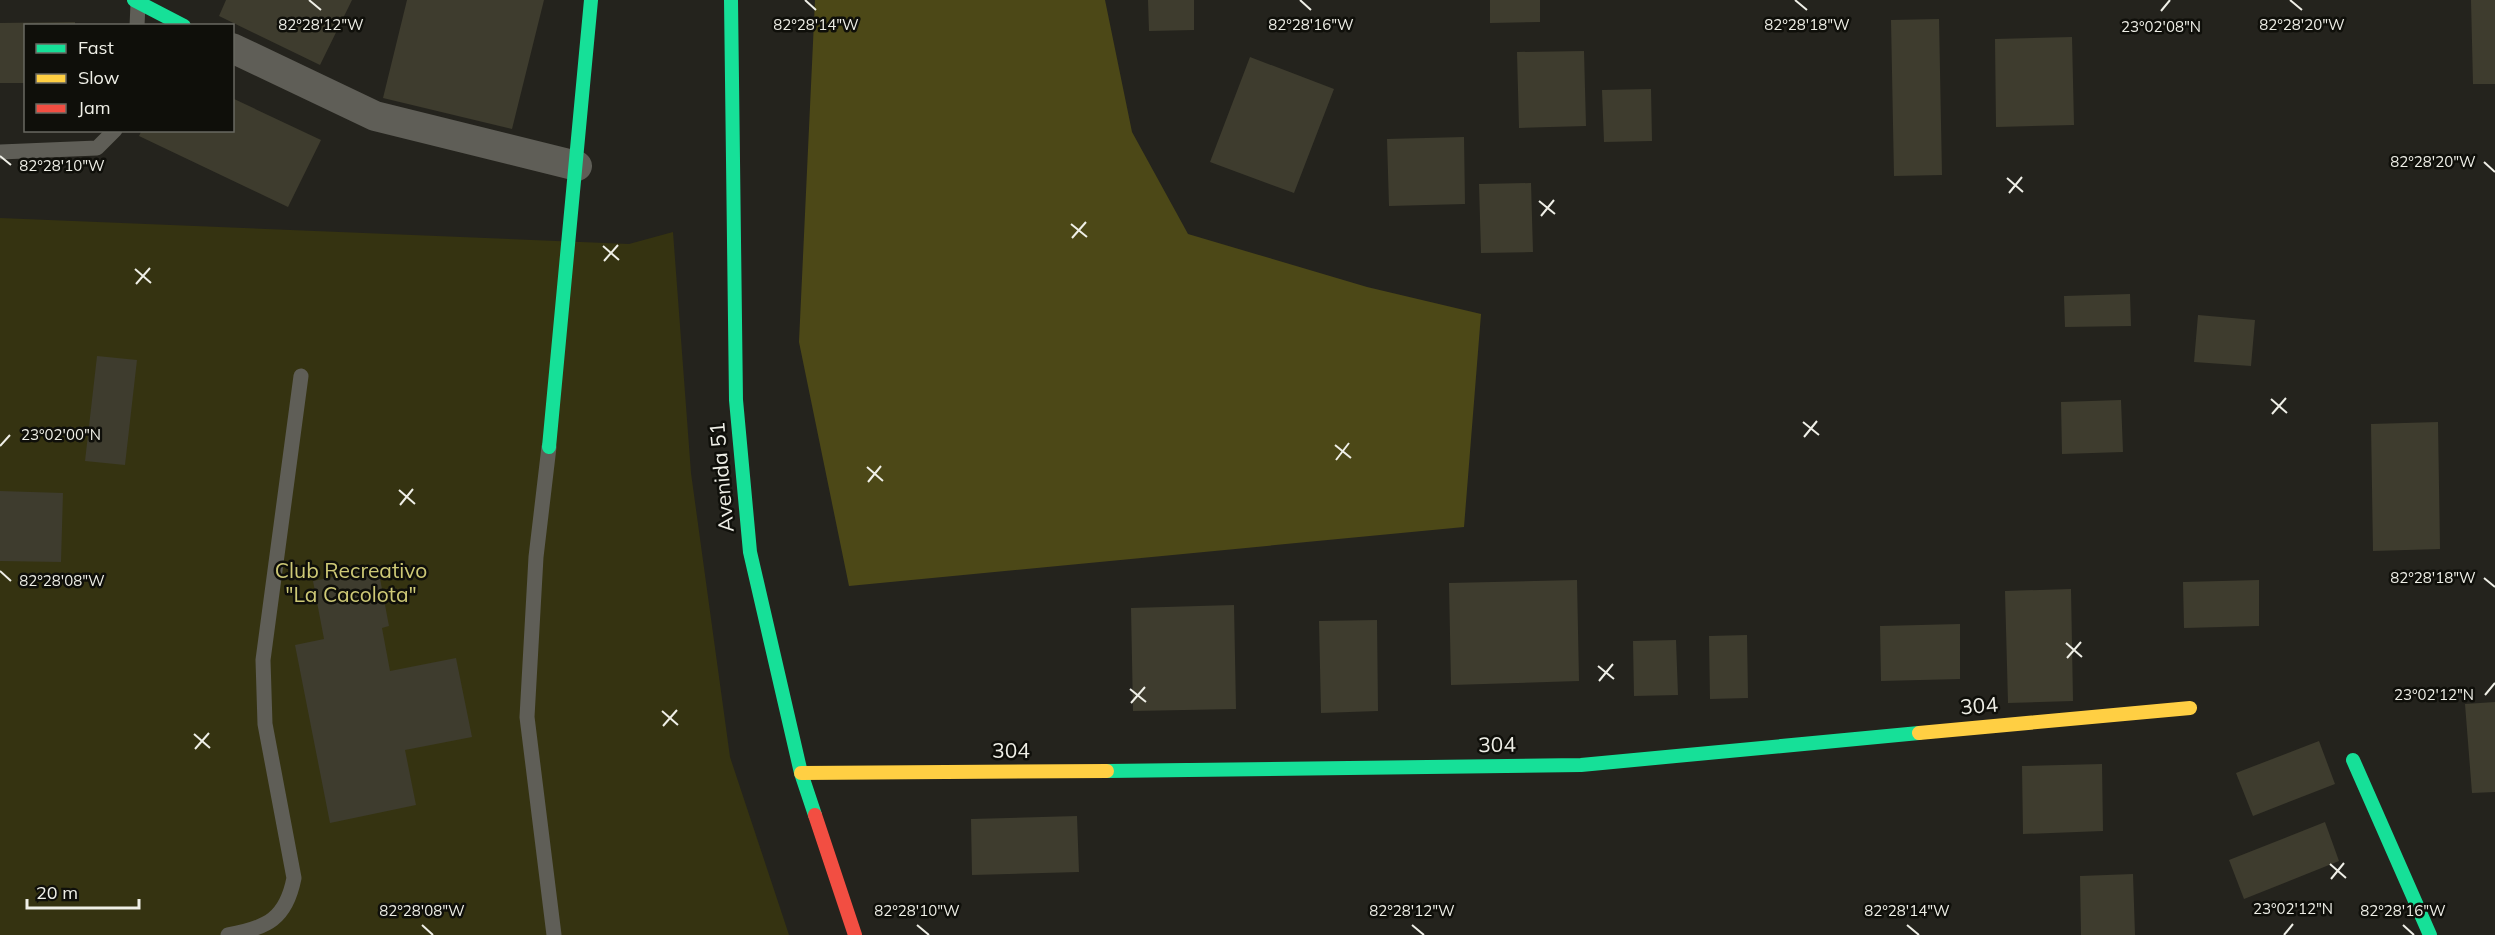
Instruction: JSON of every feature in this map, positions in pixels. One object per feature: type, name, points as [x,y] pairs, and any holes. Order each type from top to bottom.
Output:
[{"type":"street","points":[[549,447],[591,0]]},
{"type":"street","name":"Avenida 51","points":[[731,0],[736,400],[749,540],[801,773],[855,935]]},
{"type":"street","points":[[136,2],[180,24]]},
{"type":"street","points":[[234,49],[375,116],[577,166]]},
{"type":"street","name":"304","points":[[801,773],[1271,770],[1581,765],[2190,708]]},
{"type":"street","points":[[2353,760],[2430,935]]},
{"type":"lane","points":[[136,2],[137,24]]},
{"type":"lane","points":[[0,152],[96,148],[113,132]]},
{"type":"lane","points":[[228,935],[244,932],[274,920],[290,899],[294,878],[265,724],[263,660],[301,376]]},
{"type":"lane","points":[[549,447],[536,557],[527,717],[554,935]]},
{"type":"green space","name":"Club Recreativo \"La Cacolota\"","points":[[0,218],[629,244],[673,232],[691,473],[730,757],[789,935],[0,935]]},
{"type":"shaded area","points":[[815,0],[1105,0],[1132,132],[1188,234],[1367,287],[1481,314],[1464,527],[849,586],[799,342]]},
{"type":"building","points":[[226,0],[352,0],[320,65],[219,16]]},
{"type":"building","points":[[407,0],[544,0],[512,129],[383,98]]},
{"type":"building","points":[[1148,0],[1194,0],[1194,30],[1149,31]]},
{"type":"building","points":[[1490,0],[1540,0],[1540,22],[1490,23]]},
{"type":"building","points":[[2471,0],[2495,0],[2495,84],[2473,84]]},
{"type":"building","points":[[1939,19],[1942,175],[1894,176],[1891,20]]},
{"type":"building","points":[[75,22],[75,24],[24,24],[24,83],[0,83],[0,23]]},
{"type":"building","points":[[2072,37],[2074,125],[1996,127],[1995,39]]},
{"type":"building","points":[[1584,51],[1586,126],[1519,128],[1517,52]]},
{"type":"building","points":[[1250,57],[1334,89],[1294,193],[1210,162]]},
{"type":"building","points":[[1651,89],[1652,141],[1604,142],[1602,90]]},
{"type":"building","points":[[234,99],[321,140],[288,207],[139,136],[141,132],[234,132]]},
{"type":"building","points":[[1464,137],[1465,204],[1389,206],[1387,139]]},
{"type":"building","points":[[1531,183],[1533,252],[1481,253],[1479,184]]},
{"type":"building","points":[[2130,294],[2131,326],[2065,327],[2064,296]]},
{"type":"building","points":[[2198,315],[2255,320],[2251,366],[2194,362]]},
{"type":"building","points":[[97,356],[137,360],[125,465],[85,461]]},
{"type":"building","points":[[2121,400],[2123,452],[2062,454],[2061,402]]},
{"type":"building","points":[[2438,422],[2440,549],[2373,551],[2371,424]]},
{"type":"building","points":[[0,491],[63,493],[61,562],[0,561]]},
{"type":"building","points":[[378,568],[389,626],[382,628],[390,671],[456,658],[472,737],[405,750],[416,805],[330,823],[295,645],[324,639],[313,581]]},
{"type":"building","points":[[1577,580],[1579,681],[1451,685],[1449,583]]},
{"type":"building","points":[[2259,580],[2259,626],[2184,628],[2183,582]]},
{"type":"building","points":[[2071,589],[2073,701],[2008,703],[2005,591]]},
{"type":"building","points":[[1234,605],[1236,709],[1133,711],[1131,608]]},
{"type":"building","points":[[1377,620],[1378,711],[1321,713],[1319,621]]},
{"type":"building","points":[[1960,624],[1960,679],[1881,681],[1880,626]]},
{"type":"building","points":[[1747,635],[1748,698],[1710,699],[1709,636]]},
{"type":"building","points":[[1676,640],[1678,695],[1634,696],[1633,641]]},
{"type":"building","points":[[2495,702],[2495,792],[2472,793],[2465,704]]},
{"type":"building","points":[[2319,741],[2335,784],[2253,816],[2236,773]]},
{"type":"building","points":[[2102,764],[2103,831],[2023,834],[2022,766]]},
{"type":"building","points":[[1077,816],[1079,872],[972,875],[971,819]]},
{"type":"building","points":[[2325,822],[2339,861],[2244,899],[2229,860]]},
{"type":"building","points":[[2133,874],[2135,935],[2081,935],[2080,876]]},
{"type":"traffic: fast","points":[[134,0],[180,24]]},
{"type":"traffic: fast","points":[[549,447],[591,0]]},
{"type":"traffic: fast","points":[[731,0],[736,400],[750,552],[801,773],[815,815]]},
{"type":"traffic: fast","points":[[1107,771],[1581,765],[1919,733]]},
{"type":"traffic: fast","points":[[2353,760],[2430,935]]},
{"type":"traffic: slow","points":[[1919,733],[2190,708]]},
{"type":"traffic: slow","points":[[801,773],[1107,771]]},
{"type":"traffic: jam","points":[[815,815],[855,935]]}]
